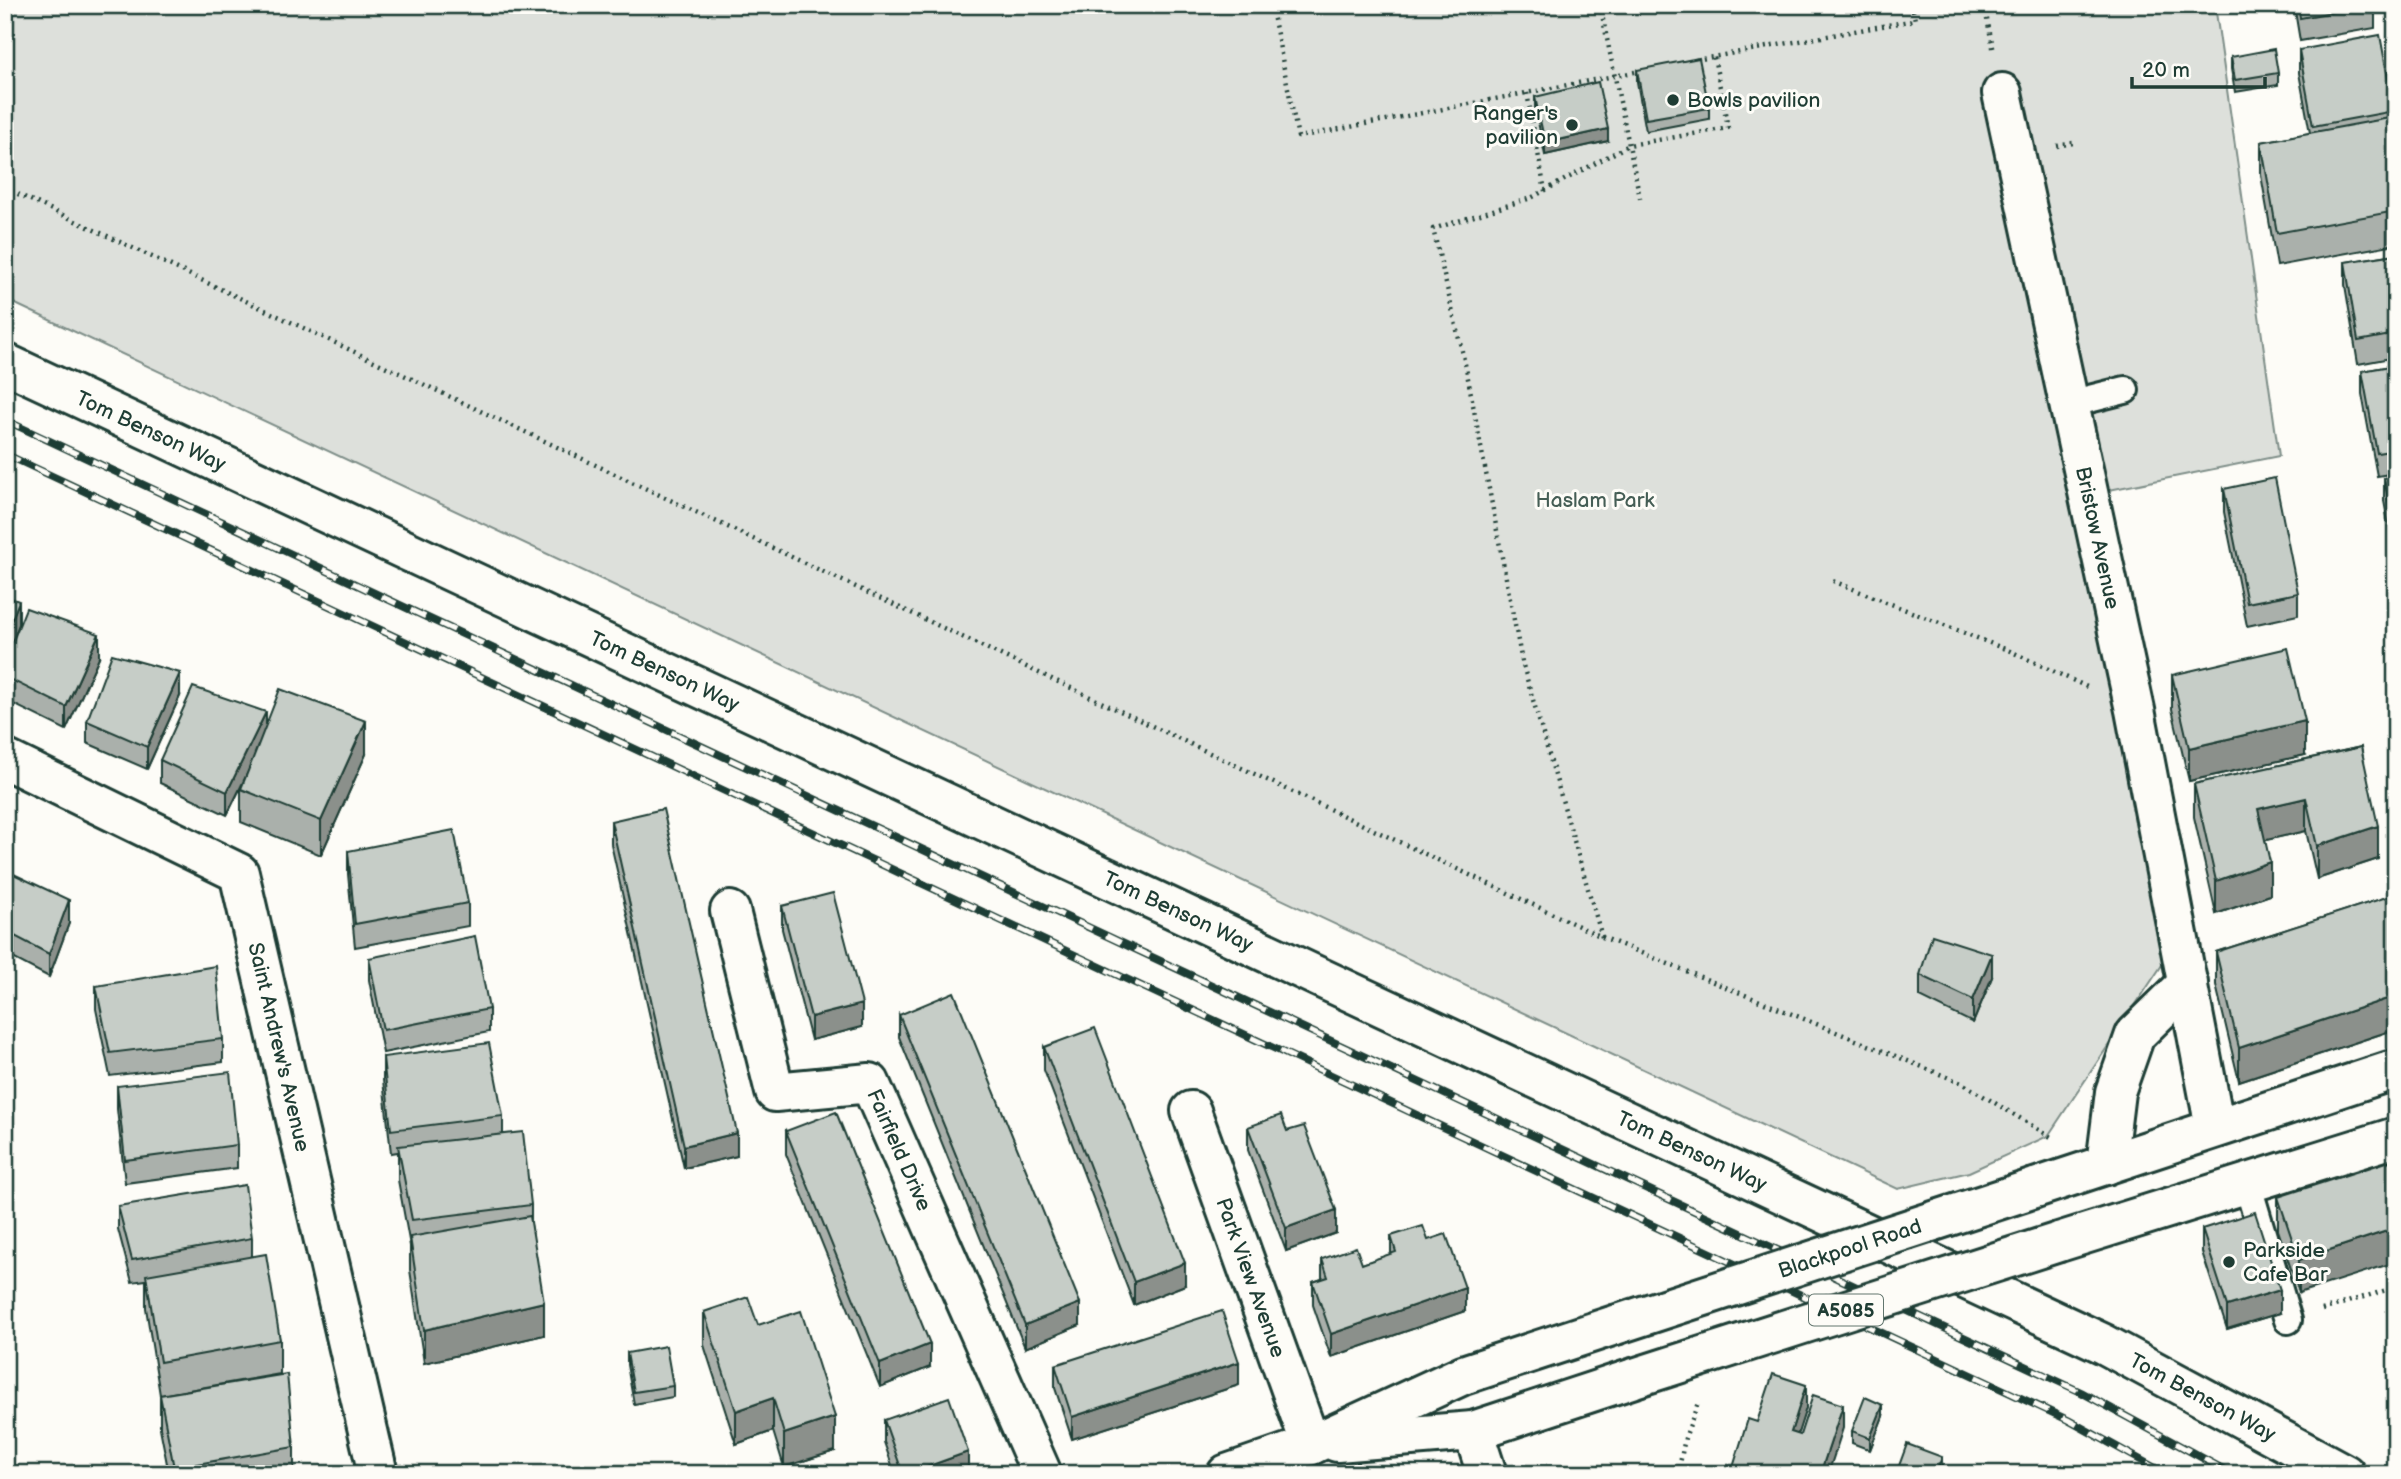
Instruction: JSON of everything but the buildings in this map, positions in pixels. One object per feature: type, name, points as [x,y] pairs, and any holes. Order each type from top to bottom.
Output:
[{"type":"main road","name":"Bristow Avenue","points":[[2003,93],[2135,710],[2215,1128]]},
{"type":"main road","name":"Tom Benson Way","points":[[5,363],[2104,1344],[2345,1474]]},
{"type":"main road","name":"Saint Andrew's Avenue","points":[[5,759],[239,873],[378,1474]]},
{"type":"main road","name":"Fairfield Drive","points":[[730,911],[775,1092],[870,1083],[1042,1474]]},
{"type":"main road","points":[[2106,1166],[2115,1092],[2135,1035],[2188,983]]},
{"type":"main road","name":"Blackpool Road","points":[[1227,1474],[1311,1445],[1463,1375],[2396,1069]]},
{"type":"main road","name":"Park View Avenue","points":[[1191,1111],[1311,1445]]},
{"type":"main road","name":"Blackpool Road","points":[[1311,1445],[1473,1431],[2247,1182],[2396,1138]]},
{"type":"main road","points":[[1473,1431],[1487,1474]]},
{"type":"lane","points":[[2069,404],[2125,390]]},
{"type":"lane","points":[[2247,1182],[2288,1320]]},
{"type":"path","points":[[1271,5],[1298,137],[1652,69]]},
{"type":"path","points":[[1600,5],[1641,203]]},
{"type":"path","points":[[1689,62],[1915,20],[1912,5]]},
{"type":"path","points":[[1602,937],[1522,662],[1466,368],[1433,229],[1545,191],[1629,145],[1728,128],[1714,57]]},
{"type":"path","points":[[1527,93],[1545,191]]},
{"type":"path","points":[[5,188],[1602,937],[1962,1083],[2048,1136],[2106,1166]]},
{"type":"path","points":[[1833,581],[2010,651],[2135,710]]},
{"type":"path","points":[[2288,1320],[2396,1287]]},
{"type":"path","points":[[1678,1474],[1685,1438],[1702,1392]]},
{"type":"green space","name":"Haslam Park","points":[[5,5],[2215,5],[2279,456],[2089,494],[2180,938],[2048,1136],[1969,1172],[1898,1189],[5,299]]},
{"type":"railway","points":[[5,420],[2081,1392],[2232,1474]]},
{"type":"railway","points":[[5,454],[2068,1420],[2166,1474]]},
{"type":"place","name":"Bowls pavilion","points":[[1673,100]]},
{"type":"place","name":"Ranger's pavilion","points":[[1572,125]]},
{"type":"place","name":"Parkside Cafe Bar","points":[[2229,1262]]}]
